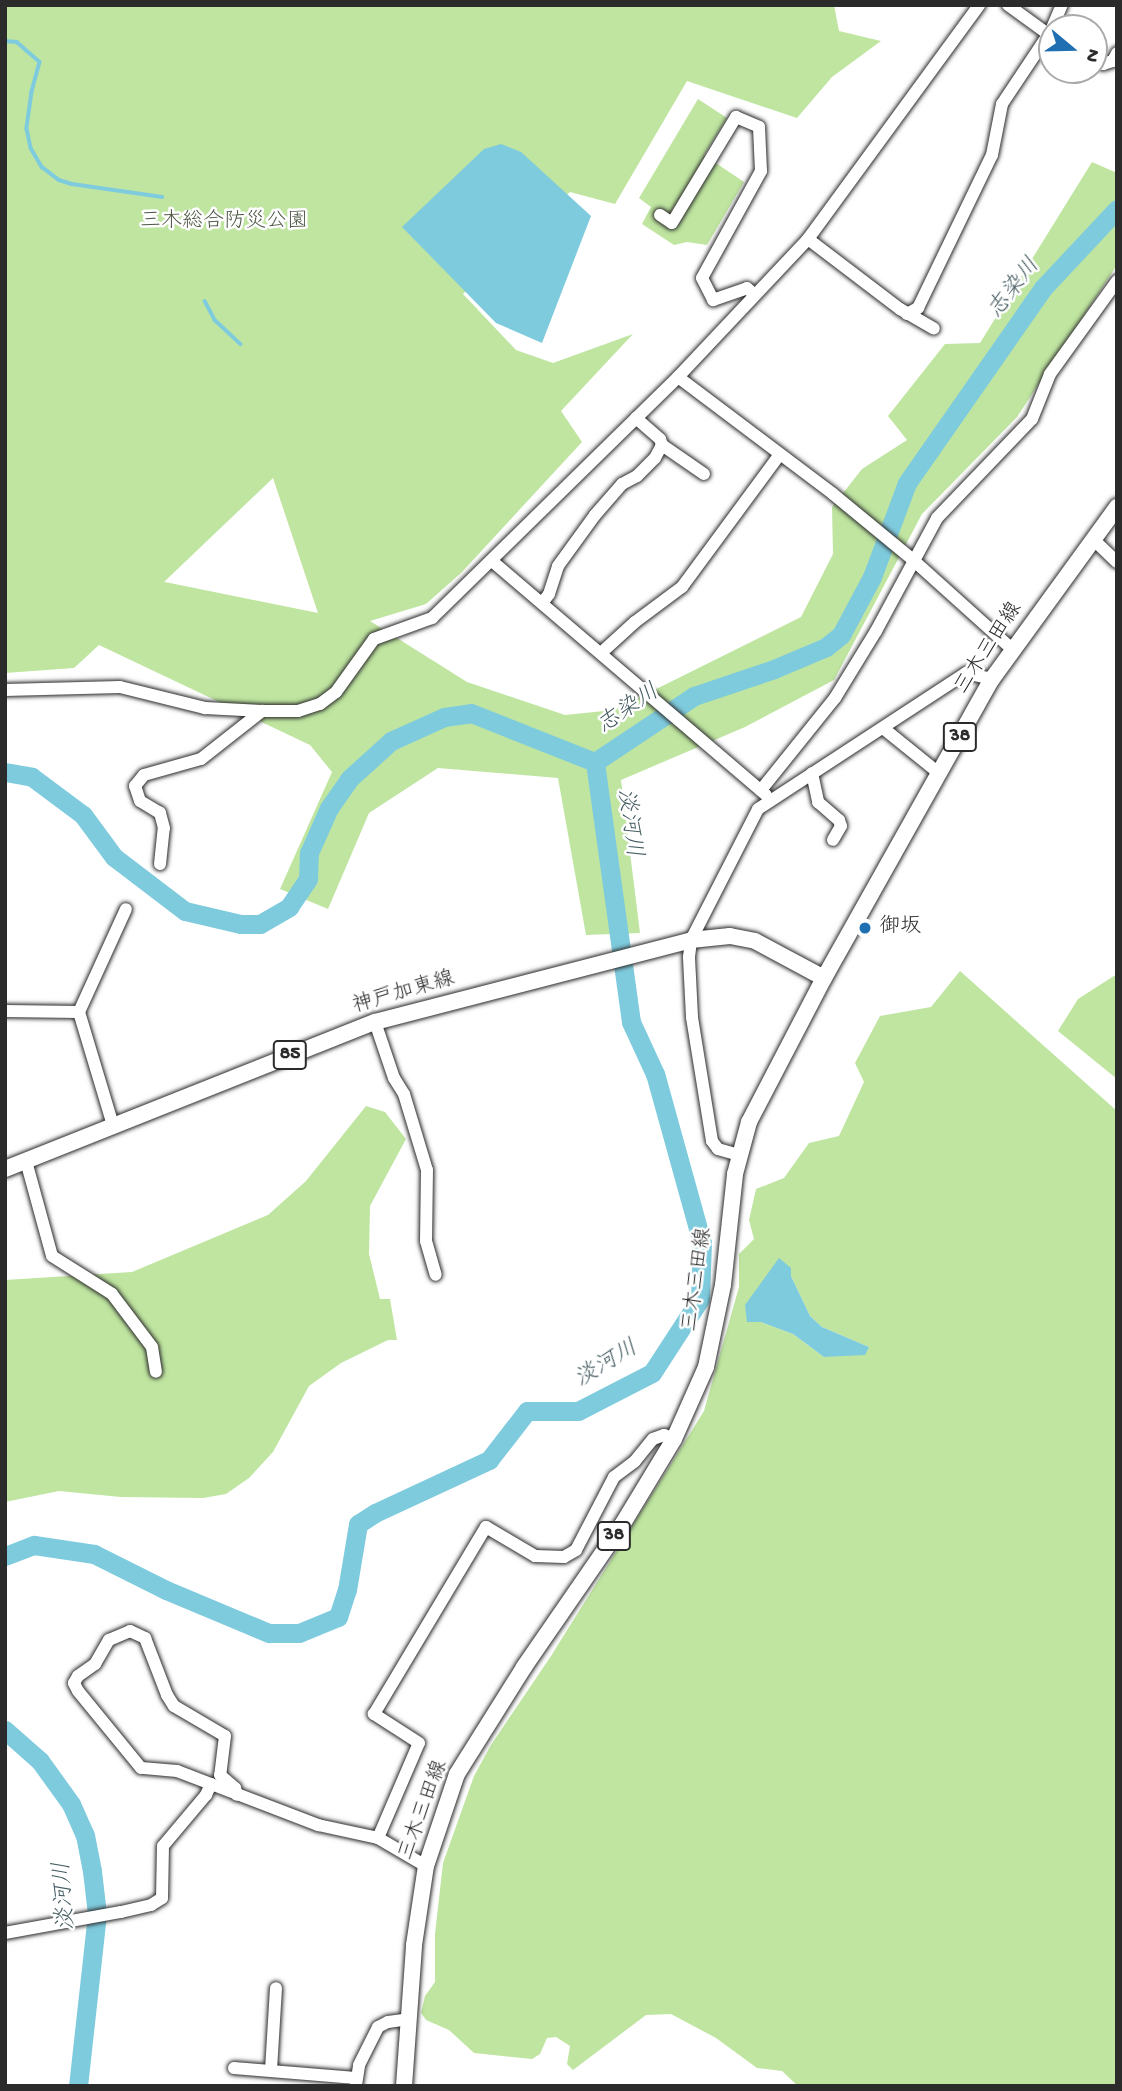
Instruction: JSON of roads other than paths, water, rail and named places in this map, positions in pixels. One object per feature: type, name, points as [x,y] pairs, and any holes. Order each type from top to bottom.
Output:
[{"type":"main road","name":"三木三田線","points":[[404,2086],[414,1945],[426,1867],[457,1774],[524,1667],[622,1525],[674,1439],[706,1367],[723,1285],[738,1155],[749,1122],[824,978],[992,679],[1011,649],[1117,507]]},
{"type":"main road","name":"神戸加東線","points":[[5,1169],[375,1022],[691,940],[730,936],[755,941],[824,978]]},
{"type":"street","points":[[5,690],[120,687],[205,708],[262,711],[298,711],[320,704],[336,692],[374,639],[432,618],[678,377],[808,239],[979,5]]},
{"type":"street","points":[[1008,5],[1038,25]]},
{"type":"street","points":[[907,314],[918,308],[992,155],[1002,104],[1038,52]]},
{"type":"street","points":[[660,215],[672,223],[736,117],[759,127],[761,171],[702,278],[713,300],[747,288],[754,294]]},
{"type":"street","points":[[808,239],[907,314],[934,329]]},
{"type":"street","points":[[738,1155],[719,1149],[712,1141],[692,1017],[689,957],[691,940],[766,795],[835,698],[876,632],[912,559],[937,518],[1032,419],[1050,374],[1117,281]]},
{"type":"street","points":[[678,377],[833,494],[912,559],[1011,649]]},
{"type":"street","points":[[636,418],[660,439],[662,445],[704,474]]},
{"type":"street","points":[[542,603],[550,594],[558,565],[595,515],[622,484],[637,476],[655,458],[662,445]]},
{"type":"street","points":[[601,653],[635,622],[682,587],[780,454]]},
{"type":"street","points":[[1093,539],[1117,562]]},
{"type":"street","points":[[492,561],[766,795]]},
{"type":"street","points":[[766,795],[812,773],[966,673],[992,679]]},
{"type":"street","points":[[160,864],[164,828],[160,813],[140,802],[135,786],[144,775],[201,759],[262,711]]},
{"type":"street","points":[[883,728],[940,774]]},
{"type":"street","points":[[812,773],[818,802],[839,820],[841,826],[833,840]]},
{"type":"street","points":[[113,1125],[79,1012],[126,909]]},
{"type":"street","points":[[5,1011],[79,1012]]},
{"type":"street","points":[[375,1022],[394,1078],[404,1094],[427,1170],[426,1241],[436,1275]]},
{"type":"street","points":[[26,1161],[52,1256],[112,1294],[152,1347],[156,1372]]},
{"type":"street","points":[[379,1838],[419,1743],[374,1714],[486,1527],[535,1556],[564,1557],[576,1550],[614,1477],[635,1461],[653,1439],[664,1435],[674,1439]]},
{"type":"street","points":[[237,1796],[234,1788],[220,1775],[225,1736],[174,1706],[167,1695],[145,1638],[130,1631],[109,1640],[95,1664],[74,1682],[78,1691],[141,1768],[177,1771],[237,1796],[318,1825],[379,1838],[426,1867]]},
{"type":"street","points":[[5,1933],[121,1912],[151,1905],[162,1898],[163,1846],[206,1795],[211,1784]]},
{"type":"street","points":[[271,2070],[276,1988]]},
{"type":"street","points":[[234,2068],[271,2070],[356,2082],[378,2027],[387,2022],[409,2019]]},
{"type":"water","points":[[501,144],[521,152],[591,216],[542,343],[496,323],[402,227],[484,149]]},
{"type":"water","points":[[779,1258],[791,1268],[791,1276],[810,1316],[822,1327],[869,1347],[865,1355],[824,1357],[793,1334],[761,1322],[747,1322],[745,1305]]},
{"type":"waterway","points":[[5,41],[17,42],[40,62],[32,92],[27,129],[31,148],[42,167],[59,180],[72,184],[162,197]]},
{"type":"waterway","name":"志染川","points":[[595,762],[694,696],[774,669],[826,647],[841,635],[872,577],[907,483],[1043,288],[1117,209]]},
{"type":"waterway","points":[[205,301],[215,320],[241,344]]},
{"type":"waterway","name":"志染川","points":[[5,772],[32,777],[83,815],[114,857],[185,911],[241,924],[260,924],[289,907],[308,879],[309,853],[329,808],[349,779],[391,741],[444,717],[471,713],[595,762]]},
{"type":"waterway","name":"淡河川","points":[[5,1556],[34,1545],[94,1554],[166,1590],[269,1633],[299,1633],[338,1617],[347,1590],[358,1524],[375,1513],[489,1460],[527,1411],[578,1411],[652,1373],[700,1299],[702,1243],[655,1074],[631,1022],[595,762]]},
{"type":"waterway","name":"淡河川","points":[[5,1730],[40,1761],[71,1804],[85,1835],[97,1914],[78,2086]]},
{"type":"place","name":"御坂","points":[[865,928]]},
{"type":"park label","name":"三木総合防災公園","points":[[224,223]]}]
